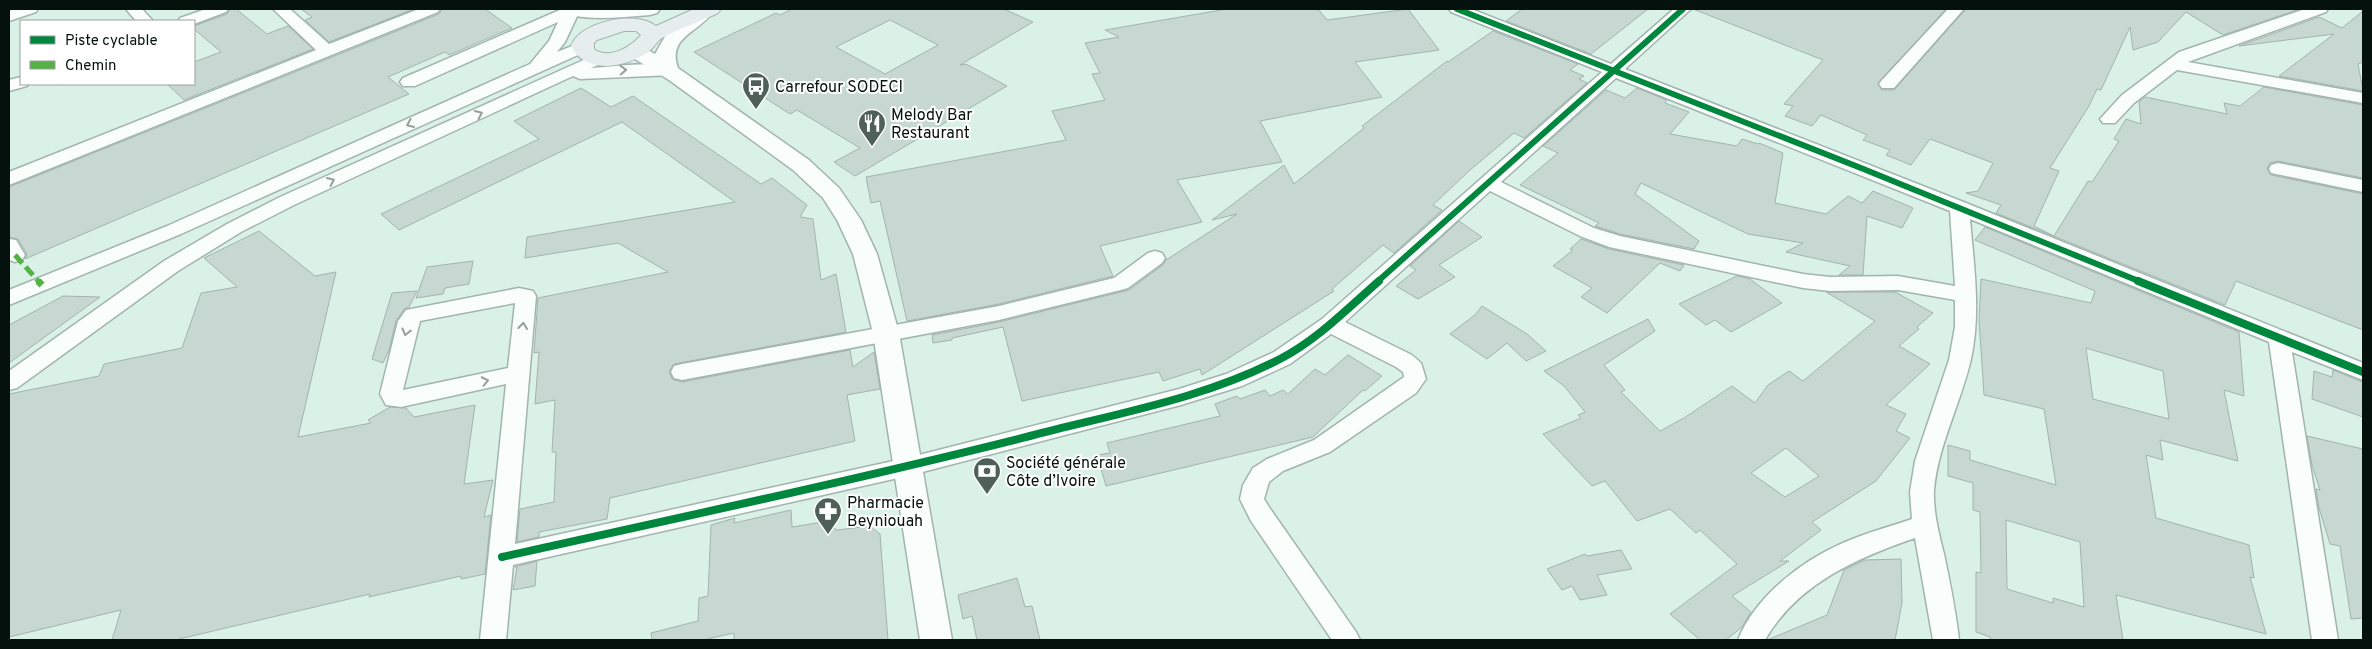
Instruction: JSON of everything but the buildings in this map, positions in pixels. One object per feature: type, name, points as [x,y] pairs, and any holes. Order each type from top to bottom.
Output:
[{"type":"main road","points":[[634,24],[668,9]]},
{"type":"main road","points":[[652,35],[650,30],[634,24],[618,24],[601,29],[585,41],[591,53],[625,56],[637,52],[648,44],[652,35],[706,11]]},
{"type":"street","points":[[9,16],[30,9]]},
{"type":"street","points":[[134,9],[144,20]]},
{"type":"street","points":[[189,20],[220,9]]},
{"type":"street","points":[[281,9],[326,50]]},
{"type":"street","points":[[9,179],[432,9]]},
{"type":"street","points":[[409,82],[571,10],[609,12],[650,9]]},
{"type":"street","points":[[1457,9],[1959,207],[2279,336],[2363,372]]},
{"type":"street","points":[[502,557],[907,467],[1181,397],[1234,380],[1282,358],[1330,324],[1683,9]]},
{"type":"street","points":[[1888,84],[1956,9]]},
{"type":"street","points":[[2109,119],[2128,99],[2184,56],[2320,9]]},
{"type":"street","points":[[571,10],[601,29]]},
{"type":"street","points":[[535,69],[558,42],[571,10]]},
{"type":"street","points":[[669,71],[665,56],[668,45],[687,25],[706,11]]},
{"type":"street","points":[[637,52],[669,71],[801,165],[831,193],[849,220],[865,254],[886,333],[936,640]]},
{"type":"street","points":[[9,298],[111,257],[272,187],[535,69],[591,53]]},
{"type":"street","points":[[9,382],[171,266],[234,228],[286,201],[557,78],[591,53]]},
{"type":"street","points":[[2172,64],[2363,98]]},
{"type":"street","points":[[557,78],[598,71],[669,71]]},
{"type":"street","points":[[2278,169],[2363,186]]},
{"type":"street","points":[[1489,183],[1587,232],[1616,242],[1803,281],[1830,284],[1898,283],[1966,295]]},
{"type":"street","points":[[272,187],[286,201]]},
{"type":"street","points":[[1946,640],[1939,592],[1925,525],[1922,492],[1927,461],[1960,360],[1966,327],[1966,295],[1959,207]]},
{"type":"street","points":[[682,372],[1000,313],[1121,283],[1155,258]]},
{"type":"street","points":[[493,640],[526,296],[519,295],[413,315],[409,321],[391,394],[394,399],[401,399],[518,374]]},
{"type":"street","points":[[1330,324],[1404,362],[1413,370],[1415,379],[1408,387],[1322,446],[1275,466],[1261,475],[1255,485],[1252,499],[1260,514],[1347,640]]},
{"type":"street","points":[[2279,336],[2325,640]]},
{"type":"street","points":[[1751,640],[1773,608],[1801,581],[1843,555],[1925,525]]},
{"type":"marked path","points":[[15,255],[42,285]]},
{"type":"cycle path","points":[[1457,9],[1861,168],[2363,372]]},
{"type":"cycle path","points":[[502,557],[907,467],[1181,397],[1234,380],[1282,358],[1330,324],[1683,9]]},
{"type":"place","name":"Carrefour SODECI","points":[[756,110]]},
{"type":"place","name":"Melody Bar Restaurant","points":[[872,147]]},
{"type":"place","name":"Société générale Côte d’Ivoire","points":[[987,495]]},
{"type":"place","name":"Pharmacie Beyniouah","points":[[828,535]]}]
